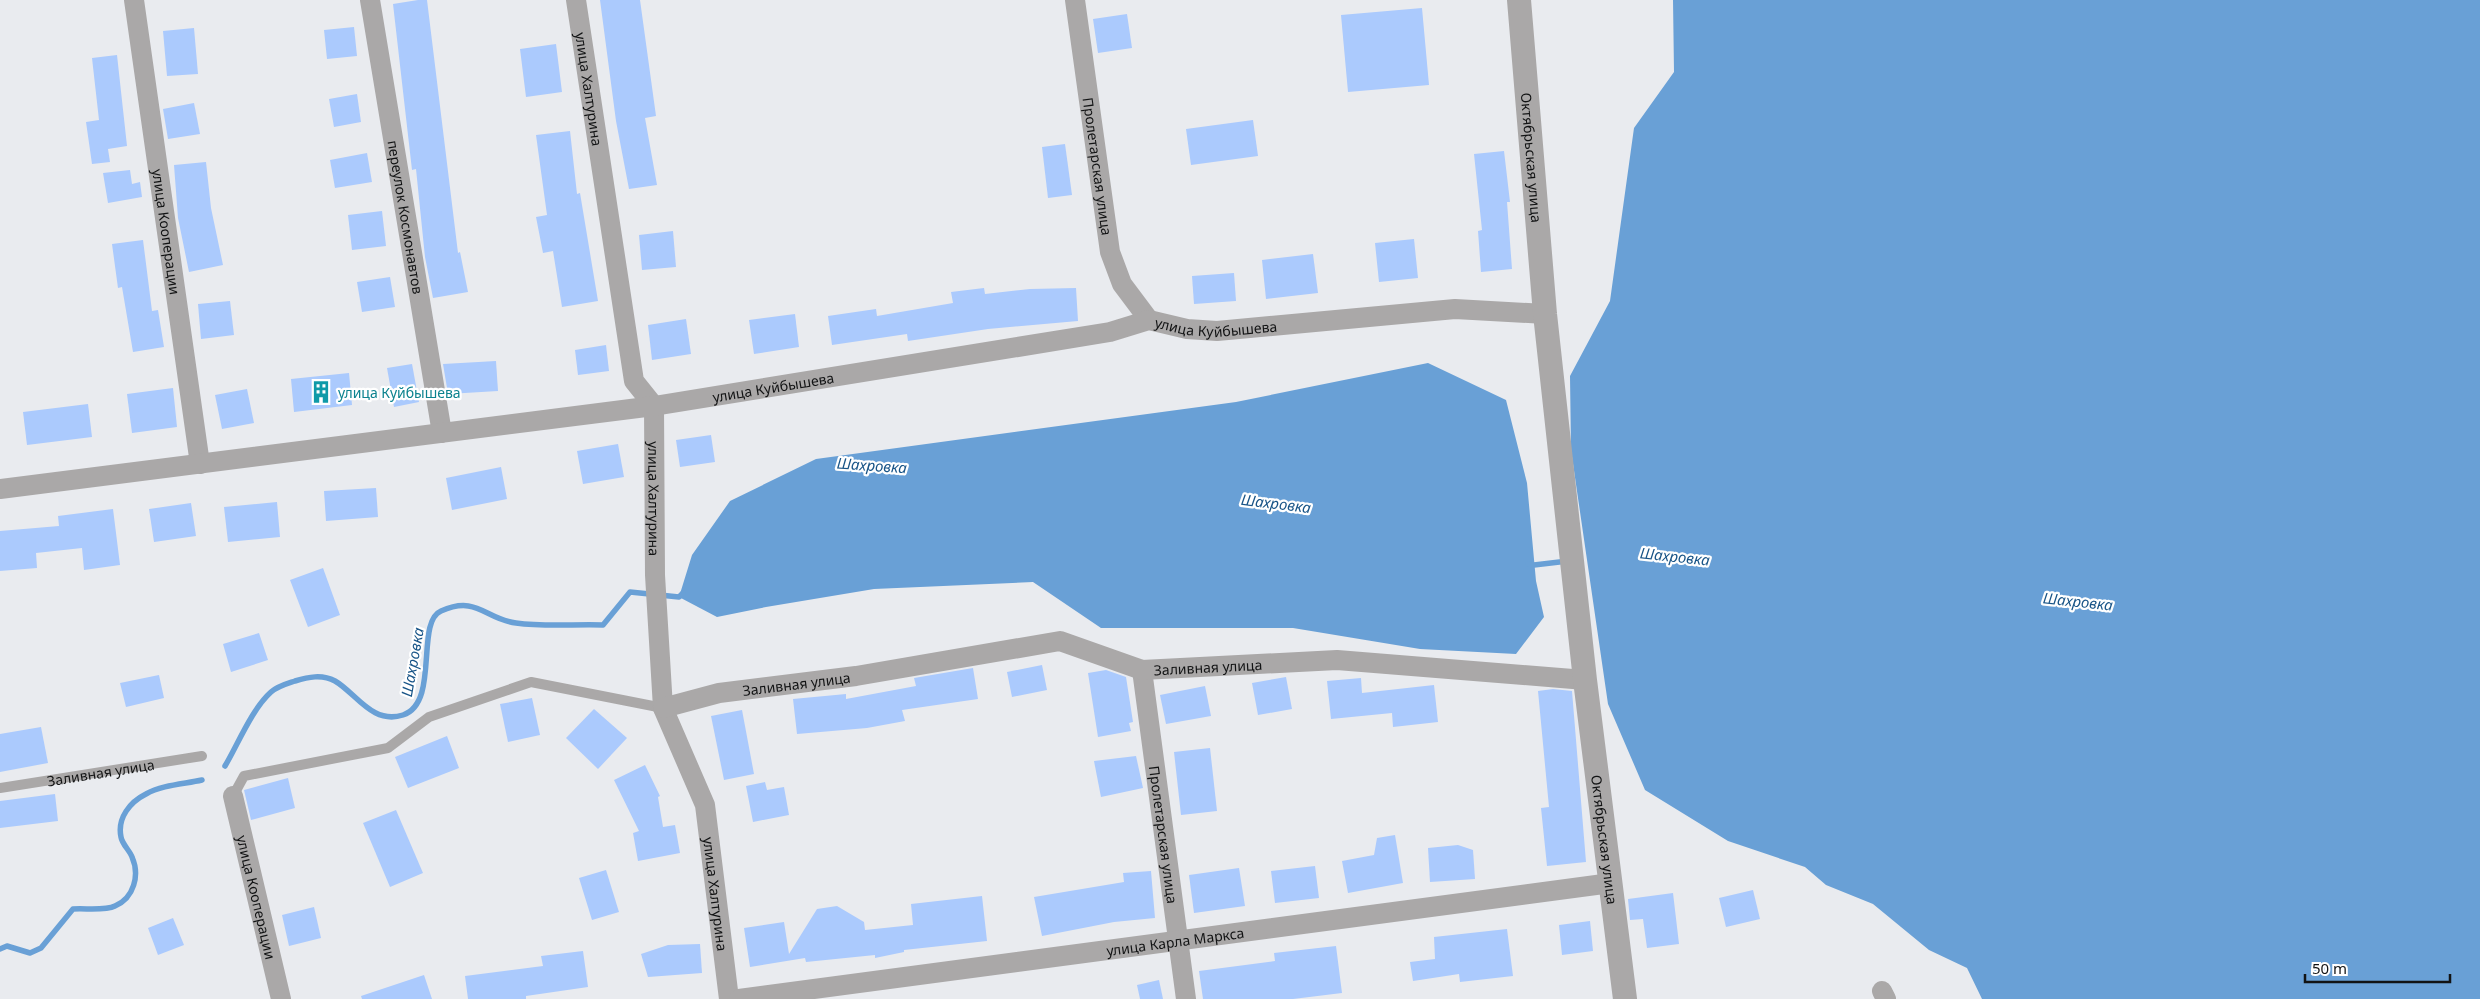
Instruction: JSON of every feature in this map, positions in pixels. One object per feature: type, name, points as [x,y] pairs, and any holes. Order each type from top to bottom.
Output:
[{"type":"street","name":"улица Кооперации","points":[[134,0],[200,464]]},
{"type":"street","name":"переулок Космонавтов","points":[[370,0],[442,433]]},
{"type":"street","name":"улица Халтурина","points":[[576,0],[634,381],[654,406],[655,575],[663,708],[705,805],[729,999]]},
{"type":"street","name":"Пролетарская улица","points":[[1075,0],[1110,252],[1122,284],[1149,320]]},
{"type":"street","name":"Октябрьская улица","points":[[1519,0],[1545,314],[1585,680],[1625,999]]},
{"type":"street","name":"улица Куйбышева","points":[[0,489],[654,406],[1110,332],[1149,320],[1186,329],[1217,331],[1455,309],[1545,314]]},
{"type":"street","name":"Заливная улица","points":[[663,708],[719,693],[856,676],[1060,641],[1142,670],[1337,660],[1585,680]]},
{"type":"street","name":"Пролетарская улица","points":[[1142,670],[1186,999]]},
{"type":"street","name":"улица Кооперации","points":[[233,796],[281,999]]},
{"type":"street","name":"улица Карла Маркса","points":[[739,999],[1611,882]]},
{"type":"lane","points":[[233,796],[244,776],[388,748],[429,717],[531,682],[663,708]]},
{"type":"lane","name":"Заливная улица","points":[[0,788],[202,756]]},
{"type":"water","points":[[1673,0],[2480,0],[2480,999],[1982,999],[1967,968],[1929,950],[1873,904],[1826,885],[1805,867],[1728,841],[1645,790],[1608,704],[1571,450],[1570,376],[1610,301],[1634,128],[1674,72]]},
{"type":"water","points":[[1428,363],[1506,400],[1527,483],[1536,581],[1544,617],[1516,654],[1420,649],[1293,628],[1101,628],[1033,582],[874,589],[717,617],[679,597],[692,555],[730,501],[816,459],[1236,402]]},
{"type":"building","points":[[427,0],[458,253],[460,252],[468,292],[433,298],[425,257],[416,169],[412,170],[393,4]]},
{"type":"building","points":[[600,0],[640,0],[656,116],[645,118],[657,185],[629,189],[616,121]]},
{"type":"building","points":[[1422,8],[1429,85],[1348,92],[1341,15]]},
{"type":"building","points":[[1127,14],[1132,48],[1098,53],[1093,19]]},
{"type":"building","points":[[354,27],[357,56],[327,59],[324,30]]},
{"type":"building","points":[[194,28],[198,74],[167,76],[163,31]]},
{"type":"building","points":[[556,44],[562,92],[526,97],[520,49]]},
{"type":"building","points":[[117,55],[127,146],[108,149],[110,162],[92,164],[86,122],[99,120],[92,58]]},
{"type":"building","points":[[357,94],[361,122],[334,127],[329,99]]},
{"type":"building","points":[[194,103],[200,134],[168,139],[163,109]]},
{"type":"building","points":[[1253,120],[1258,156],[1191,165],[1186,129]]},
{"type":"building","points":[[570,131],[577,194],[580,193],[598,301],[562,307],[553,251],[543,253],[536,217],[547,215],[536,135]]},
{"type":"building","points":[[1065,144],[1072,195],[1048,198],[1042,147]]},
{"type":"building","points":[[1504,151],[1510,202],[1507,202],[1512,269],[1481,272],[1478,231],[1482,230],[1474,154]]},
{"type":"building","points":[[367,153],[372,182],[335,188],[330,160]]},
{"type":"building","points":[[206,162],[211,208],[223,265],[189,272],[178,218],[174,165]]},
{"type":"building","points":[[130,170],[132,184],[140,182],[142,197],[108,203],[103,173]]},
{"type":"building","points":[[382,211],[386,246],[352,250],[348,215]]},
{"type":"building","points":[[673,231],[676,267],[642,270],[639,235]]},
{"type":"building","points":[[1414,239],[1418,278],[1379,282],[1375,243]]},
{"type":"building","points":[[143,240],[152,311],[158,310],[164,347],[133,352],[122,287],[118,288],[112,244]]},
{"type":"building","points":[[1313,254],[1318,293],[1266,299],[1262,260]]},
{"type":"building","points":[[1234,273],[1236,301],[1194,304],[1192,276]]},
{"type":"building","points":[[390,277],[395,307],[362,312],[357,282]]},
{"type":"building","points":[[984,288],[985,294],[1030,289],[1076,288],[1078,321],[988,329],[908,341],[907,334],[832,345],[828,316],[876,309],[877,316],[953,303],[951,292]]},
{"type":"building","points":[[230,301],[234,335],[201,339],[198,304]]},
{"type":"building","points":[[795,314],[799,347],[754,354],[749,320]]},
{"type":"building","points":[[686,319],[691,354],[652,360],[648,325]]},
{"type":"building","points":[[606,345],[609,371],[578,375],[575,350]]},
{"type":"building","points":[[496,361],[498,391],[448,394],[443,364]]},
{"type":"building","points":[[412,364],[419,402],[394,407],[387,368]]},
{"type":"building","name":"улица Куйбышева","points":[[349,373],[352,405],[294,412],[291,379]]},
{"type":"building","points":[[173,388],[177,427],[132,433],[127,394]]},
{"type":"building","points":[[247,389],[254,423],[222,429],[215,395]]},
{"type":"building","points":[[88,404],[92,437],[27,445],[23,412]]},
{"type":"building","points":[[711,435],[715,462],[680,467],[676,440]]},
{"type":"building","points":[[618,444],[624,477],[583,484],[577,451]]},
{"type":"building","points":[[501,467],[507,499],[452,510],[446,478]]},
{"type":"building","points":[[376,488],[378,517],[326,521],[324,491]]},
{"type":"building","points":[[277,502],[280,537],[228,542],[224,507]]},
{"type":"building","points":[[191,503],[196,536],[154,542],[149,509]]},
{"type":"building","points":[[113,509],[120,565],[84,570],[82,548],[36,553],[37,568],[0,571],[0,531],[59,526],[58,516]]},
{"type":"building","points":[[323,568],[340,615],[308,627],[290,580]]},
{"type":"building","points":[[259,633],[268,660],[231,672],[223,644]]},
{"type":"building","points":[[1042,665],[1047,690],[1012,697],[1007,672]]},
{"type":"building","points":[[973,668],[978,699],[902,710],[905,721],[867,728],[797,734],[793,699],[846,694],[846,699],[916,686],[914,678]]},
{"type":"building","points":[[1106,670],[1126,677],[1133,722],[1129,723],[1131,731],[1098,737],[1088,673]]},
{"type":"building","points":[[159,675],[164,698],[126,707],[120,683]]},
{"type":"building","points":[[1286,677],[1292,709],[1258,715],[1252,683]]},
{"type":"building","points":[[1361,678],[1362,693],[1434,685],[1438,722],[1393,727],[1392,713],[1331,719],[1327,681]]},
{"type":"building","points":[[1205,686],[1211,716],[1166,724],[1160,695]]},
{"type":"building","points":[[1553,689],[1572,691],[1586,862],[1547,866],[1541,808],[1549,807],[1538,691]]},
{"type":"building","points":[[532,698],[540,735],[508,742],[500,704]]},
{"type":"building","points":[[594,709],[627,738],[598,769],[566,738]]},
{"type":"building","points":[[742,710],[754,774],[724,780],[711,716]]},
{"type":"building","points":[[41,727],[48,763],[0,772],[0,734]]},
{"type":"building","points":[[447,736],[459,768],[408,788],[395,757]]},
{"type":"building","points":[[1210,748],[1217,811],[1181,815],[1174,752]]},
{"type":"building","points":[[1136,756],[1143,788],[1101,797],[1094,761]]},
{"type":"building","points":[[645,765],[660,796],[658,797],[663,827],[675,825],[680,853],[638,861],[633,833],[639,831],[614,780]]},
{"type":"building","points":[[288,778],[295,808],[251,820],[244,790]]},
{"type":"building","points":[[765,782],[767,790],[784,787],[789,815],[753,822],[746,786]]},
{"type":"building","points":[[55,794],[58,821],[0,828],[0,801]]},
{"type":"building","points":[[396,810],[423,873],[390,887],[363,823]]},
{"type":"building","points":[[1395,835],[1403,883],[1348,893],[1342,861],[1374,855],[1377,838]]},
{"type":"building","points":[[1458,845],[1473,850],[1475,879],[1430,882],[1428,848]]},
{"type":"building","points":[[1315,866],[1319,898],[1275,903],[1271,871]]},
{"type":"building","points":[[1239,868],[1245,906],[1194,913],[1189,875]]},
{"type":"building","points":[[606,870],[619,912],[592,920],[579,878]]},
{"type":"building","points":[[1151,871],[1155,918],[1114,922],[1042,936],[1034,897],[1124,882],[1123,873]]},
{"type":"building","points":[[1753,890],[1760,919],[1726,927],[1719,898]]},
{"type":"building","points":[[1673,893],[1679,944],[1647,948],[1643,919],[1630,920],[1628,899]]},
{"type":"building","points":[[982,896],[987,941],[904,950],[904,952],[875,958],[875,955],[806,962],[805,958],[750,967],[744,928],[784,922],[789,954],[817,909],[837,906],[864,922],[865,930],[913,925],[911,904]]},
{"type":"building","points":[[314,907],[321,938],[289,946],[282,915]]},
{"type":"building","points":[[173,918],[184,945],[158,955],[148,928]]},
{"type":"building","points":[[1590,921],[1593,951],[1562,955],[1559,925]]},
{"type":"building","points":[[1507,929],[1513,976],[1460,982],[1459,974],[1413,981],[1410,962],[1435,959],[1434,937]]},
{"type":"building","points":[[700,944],[702,973],[648,977],[641,954],[668,945]]},
{"type":"building","points":[[1336,946],[1342,993],[1293,999],[1203,999],[1199,971],[1275,961],[1274,953]]},
{"type":"building","points":[[583,951],[588,987],[526,996],[526,999],[468,999],[465,976],[543,966],[541,956]]},
{"type":"building","points":[[424,975],[432,999],[362,999],[361,996]]},
{"type":"building","points":[[1159,980],[1163,999],[1140,999],[1137,985]]},
{"type":"waterway","name":"Шахровка","points":[[1528,564],[1568,561]]},
{"type":"waterway","name":"Шахровка","points":[[225,766],[264,699],[276,688],[295,681],[315,677],[325,677],[335,681],[373,712],[382,716],[403,715],[414,708],[421,695],[424,680],[429,630],[433,618],[441,611],[464,606],[472,607],[505,621],[516,623],[603,625],[630,592],[679,597],[683,593]]},
{"type":"waterway","name":"Шахровка","points":[[0,949],[7,946],[30,953],[41,948],[73,909],[111,908],[122,902],[131,892],[135,878],[132,857],[123,842],[120,830],[126,811],[140,797],[152,791],[202,780]]},
{"type":"place","name":"улица Куйбышева","points":[[321,392]]}]
